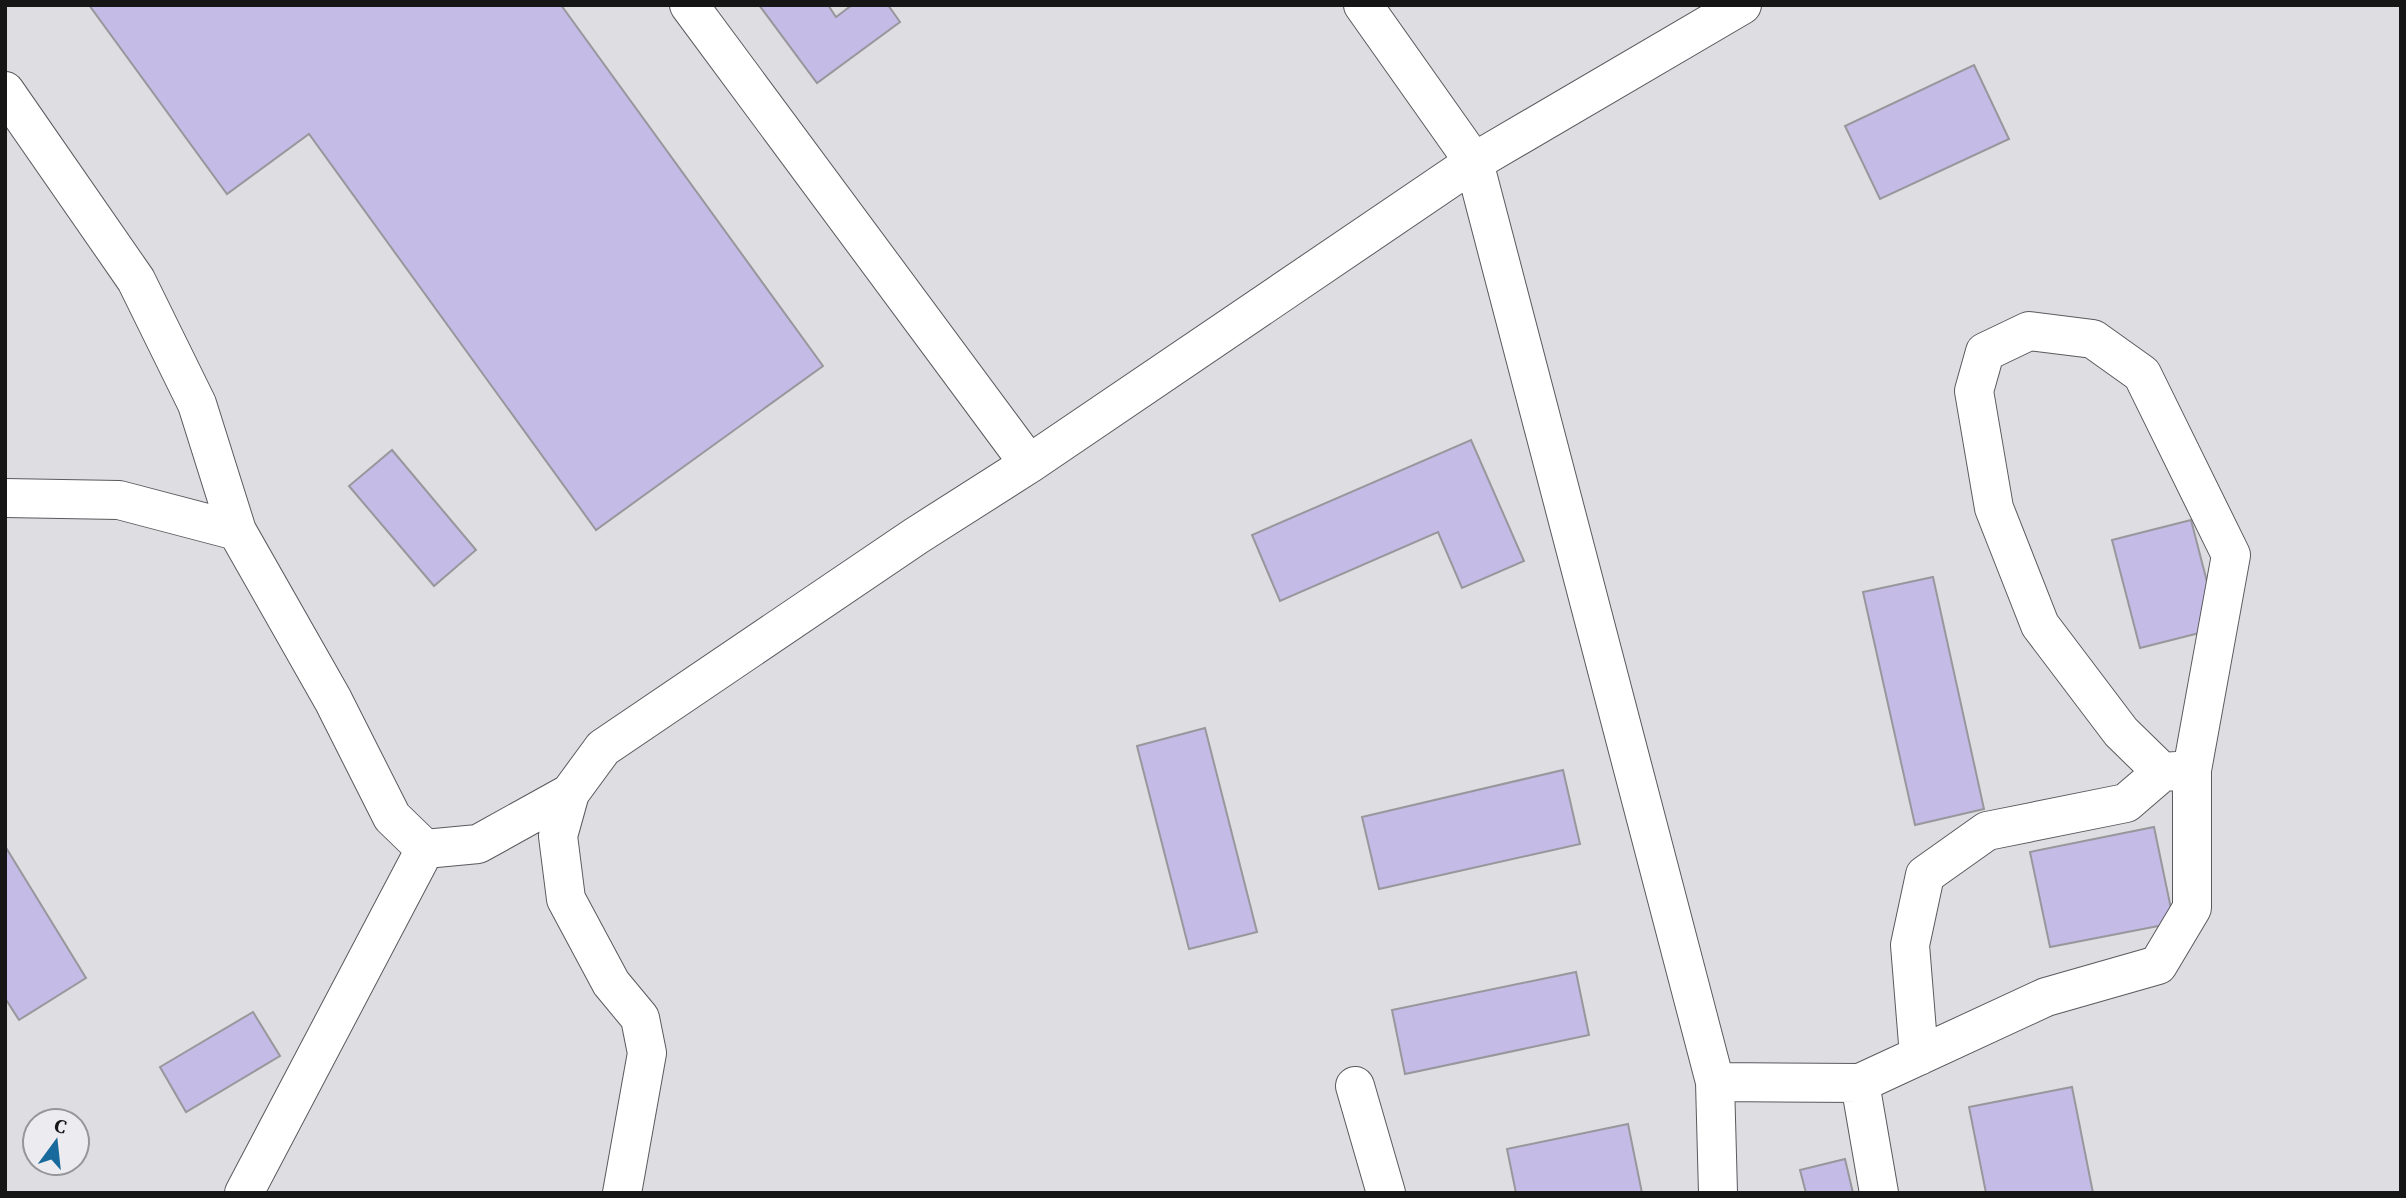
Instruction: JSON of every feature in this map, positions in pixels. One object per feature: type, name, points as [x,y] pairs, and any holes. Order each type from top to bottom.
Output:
[{"type":"lane","points":[[689,5],[1029,464]]},
{"type":"lane","points":[[1363,5],[1474,162],[1715,1082],[1718,1193]]},
{"type":"lane","points":[[622,1193],[648,1053],[640,1018],[611,983],[566,900],[558,836],[570,793],[603,748],[916,536],[1029,464],[1474,162],[1742,5]]},
{"type":"lane","points":[[5,91],[136,280],[197,404],[237,531],[333,700],[392,817],[425,849],[478,844],[570,793]]},
{"type":"lane","points":[[1715,1082],[1860,1083],[2046,998],[2158,965],[2192,908],[2177,771],[2231,555],[2142,374],[2093,339],[2029,331],[1985,352],[1974,391],[1994,508],[2040,625],[2121,732],[2177,771]]},
{"type":"lane","points":[[5,498],[119,500],[237,531]]},
{"type":"lane","points":[[1919,1056],[1910,945],[1925,876],[1987,831],[2126,803],[2177,771]]},
{"type":"lane","points":[[244,1193],[425,849]]},
{"type":"lane","points":[[1860,1083],[1879,1193]]},
{"type":"lane","points":[[1355,1086],[1386,1193]]},
{"type":"building","points":[[89,5],[561,5],[823,366],[596,530],[309,134],[227,194]]},
{"type":"building","points":[[759,5],[828,5],[836,17],[852,5],[888,5],[900,22],[817,83]]},
{"type":"building","points":[[1974,65],[2009,139],[1880,199],[1845,126]]},
{"type":"building","points":[[1471,440],[1524,561],[1462,588],[1438,532],[1280,601],[1252,535]]},
{"type":"building","points":[[392,450],[476,550],[434,586],[349,486]]},
{"type":"building","points":[[2191,520],[2219,628],[2140,648],[2112,540]]},
{"type":"building","points":[[1933,577],[1984,809],[1915,825],[1863,592]]},
{"type":"building","points":[[1205,728],[1257,932],[1189,949],[1137,746]]},
{"type":"building","points":[[1563,770],[1580,844],[1379,889],[1362,817]]},
{"type":"building","points":[[2154,827],[2174,923],[2050,947],[2030,852]]},
{"type":"building","points":[[5,846],[86,978],[19,1020],[5,998]]},
{"type":"building","points":[[1576,972],[1589,1035],[1405,1074],[1392,1010]]},
{"type":"building","points":[[253,1012],[280,1056],[186,1112],[160,1067]]},
{"type":"building","points":[[2072,1087],[2093,1193],[1986,1193],[1969,1107]]},
{"type":"building","points":[[1628,1124],[1642,1193],[1516,1193],[1507,1149]]},
{"type":"building","points":[[1845,1159],[1853,1193],[1806,1193],[1800,1170]]}]
